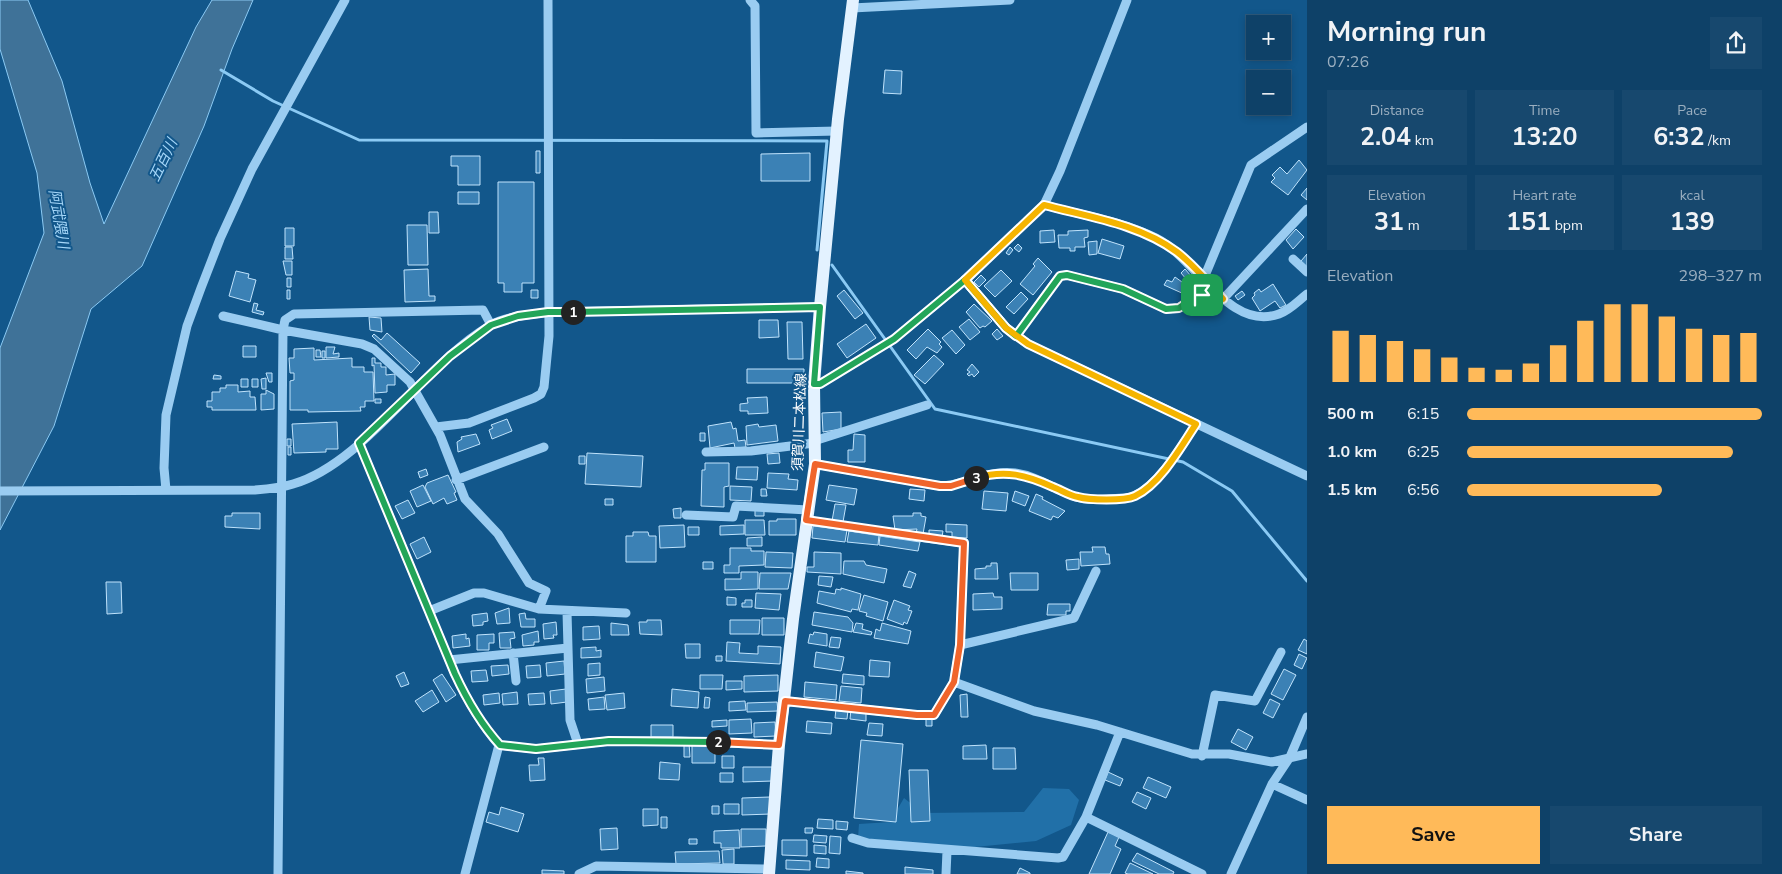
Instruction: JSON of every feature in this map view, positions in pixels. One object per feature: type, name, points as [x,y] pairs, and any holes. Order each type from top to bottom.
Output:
[{"type":"main road","name":"須賀川二本松線","points":[[769,871],[779,745],[815,464],[814,384],[820,307],[837,131],[852,4]]},
{"type":"street","points":[[166,490],[164,468],[166,415],[187,326],[195,303],[220,239],[252,169],[344,0]]},
{"type":"street","points":[[436,427],[469,423],[541,394],[544,387],[549,336],[548,0]]},
{"type":"street","points":[[750,0],[755,6],[756,133],[837,131]]},
{"type":"street","points":[[852,4],[1010,0]]},
{"type":"street","points":[[814,384],[820,384],[894,339],[965,280],[1044,205],[1060,171],[1126,0]]},
{"type":"street","points":[[1204,278],[1251,165],[1307,127]]},
{"type":"street","points":[[1044,205],[1133,229],[1158,239],[1179,253],[1223,299],[1244,313],[1266,316],[1286,311],[1307,294]]},
{"type":"street","points":[[1223,299],[1307,209]]},
{"type":"street","points":[[1293,259],[1307,272]]},
{"type":"street","points":[[1016,336],[1060,276],[1067,275],[1123,289],[1166,309],[1179,308],[1196,296],[1208,295],[1223,299]]},
{"type":"street","points":[[965,280],[1006,328],[1028,344],[1307,476]]},
{"type":"street","points":[[0,491],[255,490],[280,487],[312,477],[359,443],[450,356],[491,325],[518,316],[548,312],[820,307]]},
{"type":"street","points":[[278,874],[280,444],[284,415],[283,330],[289,316],[302,314],[483,310],[491,325]]},
{"type":"street","points":[[223,316],[283,330],[362,344],[374,349],[410,382],[430,421],[436,427],[464,499],[498,534],[529,583],[546,592],[539,609]]},
{"type":"street","points":[[706,452],[751,451],[814,442],[927,405]]},
{"type":"street","points":[[815,464],[940,486],[951,486],[987,475],[1014,473],[1028,476],[1077,497],[1090,499],[1133,497],[1142,491],[1170,464],[1196,424]]},
{"type":"street","points":[[359,443],[449,660],[470,705],[483,727],[500,745],[536,749],[609,741],[677,741],[779,745]]},
{"type":"street","points":[[456,480],[544,447]]},
{"type":"street","points":[[686,515],[733,516],[736,506],[807,515],[964,543],[960,645],[954,682],[934,715],[917,715],[785,701]]},
{"type":"street","points":[[960,645],[1074,618],[1096,571]]},
{"type":"street","points":[[429,610],[474,593],[484,593],[539,609],[567,612],[626,613]]},
{"type":"street","points":[[567,612],[570,720],[578,744]]},
{"type":"street","points":[[449,660],[568,648]]},
{"type":"street","points":[[1202,756],[1215,695],[1255,701],[1281,652]]},
{"type":"street","points":[[513,653],[516,680]]},
{"type":"street","points":[[954,682],[1034,712],[1120,732],[1202,756],[1230,754],[1272,762],[1307,754]]},
{"type":"street","points":[[1231,874],[1272,784],[1290,757],[1307,717]]},
{"type":"street","points":[[852,838],[868,844],[947,851],[1063,857],[1086,817],[1120,732]]},
{"type":"street","points":[[475,874],[465,872],[500,745]]},
{"type":"street","points":[[1272,784],[1307,800]]},
{"type":"street","points":[[1086,817],[1202,874]]},
{"type":"street","points":[[946,874],[947,851]]},
{"type":"street","points":[[579,874],[596,866],[769,871]]},
{"type":"shaded area","points":[[1043,788],[1069,789],[1079,800],[1071,825],[1036,841],[965,848],[858,838],[859,824],[890,822],[904,798],[923,813],[1024,812]]},
{"type":"water","points":[[0,0],[28,0],[62,81],[90,183],[104,224],[196,27],[212,0],[253,0],[232,49],[204,126],[142,266],[91,309],[54,426],[0,530],[0,348],[44,233],[37,173],[0,49]]},
{"type":"building","points":[[885,70],[902,71],[901,94],[883,93]]},
{"type":"building","points":[[536,151],[540,151],[540,173],[536,173]]},
{"type":"building","points":[[810,153],[810,181],[761,181],[761,154]]},
{"type":"building","points":[[451,156],[480,156],[480,185],[458,185],[458,166],[451,166]]},
{"type":"building","points":[[1299,160],[1307,170],[1288,195],[1271,182],[1275,178],[1272,175],[1280,167],[1287,174]]},
{"type":"building","points":[[498,182],[534,182],[534,283],[522,283],[522,292],[504,292],[504,283],[498,283]]},
{"type":"building","points":[[1307,188],[1307,200],[1301,195]]},
{"type":"building","points":[[458,192],[479,192],[479,204],[458,204]]},
{"type":"building","points":[[429,212],[438,212],[439,233],[429,233]]},
{"type":"building","points":[[407,225],[427,225],[428,265],[408,265]]},
{"type":"building","points":[[285,228],[294,228],[294,246],[285,246]]},
{"type":"building","points":[[1296,229],[1304,237],[1293,249],[1286,240]]},
{"type":"building","points":[[1054,230],[1055,242],[1040,243],[1040,231]]},
{"type":"building","points":[[1088,230],[1088,237],[1084,238],[1085,247],[1075,247],[1075,251],[1070,251],[1070,248],[1059,248],[1058,235],[1068,235],[1068,231]]},
{"type":"building","points":[[1102,239],[1124,246],[1120,259],[1098,253]]},
{"type":"building","points":[[1097,241],[1097,254],[1089,255],[1088,242]]},
{"type":"building","points":[[1018,244],[1022,248],[1019,252],[1014,248]]},
{"type":"building","points":[[285,247],[292,247],[293,259],[285,259]]},
{"type":"building","points":[[1010,247],[1013,250],[1009,255],[1006,253]]},
{"type":"building","points":[[1307,254],[1307,267],[1301,261]]},
{"type":"building","points":[[1038,258],[1052,272],[1033,295],[1020,284],[1035,266],[1033,264]]},
{"type":"building","points":[[283,261],[292,261],[292,275],[286,275]]},
{"type":"building","points":[[428,269],[429,296],[435,296],[435,301],[405,302],[404,270]]},
{"type":"building","points":[[1185,269],[1191,276],[1187,280],[1181,273]]},
{"type":"building","points":[[1001,270],[1012,281],[995,297],[984,286]]},
{"type":"building","points":[[236,271],[249,274],[248,278],[256,280],[250,302],[229,296]]},
{"type":"building","points":[[981,275],[986,280],[979,287],[974,282]]},
{"type":"building","points":[[1175,277],[1182,282],[1184,279],[1193,283],[1188,293],[1185,291],[1184,294],[1164,285],[1167,280],[1172,282]]},
{"type":"building","points":[[287,278],[291,278],[291,287],[287,287]]},
{"type":"building","points":[[1273,284],[1286,305],[1280,308],[1275,301],[1260,311],[1252,298],[1255,295],[1254,293],[1259,289],[1261,292]]},
{"type":"building","points":[[287,290],[290,290],[290,299],[287,299]]},
{"type":"building","points":[[531,290],[538,290],[538,298],[531,298]]},
{"type":"building","points":[[844,290],[863,313],[855,319],[837,296]]},
{"type":"building","points":[[1242,291],[1245,295],[1238,300],[1235,296]]},
{"type":"building","points":[[1021,292],[1028,299],[1014,314],[1006,307]]},
{"type":"building","points":[[254,303],[258,304],[256,310],[264,312],[263,315],[252,312]]},
{"type":"building","points":[[974,304],[992,321],[985,327],[980,328],[966,312]]},
{"type":"building","points":[[369,317],[381,318],[382,332],[370,330]]},
{"type":"building","points":[[969,319],[980,332],[970,340],[959,327]]},
{"type":"building","points":[[759,320],[778,320],[779,337],[759,338]]},
{"type":"building","points":[[787,322],[802,322],[803,359],[788,359]]},
{"type":"building","points":[[866,324],[876,338],[847,358],[837,344]]},
{"type":"building","points":[[928,329],[941,342],[939,344],[942,347],[937,353],[927,347],[916,359],[907,350]]},
{"type":"building","points":[[997,329],[1003,336],[997,340],[992,334]]},
{"type":"building","points":[[952,330],[965,345],[956,354],[942,338]]},
{"type":"building","points":[[387,333],[420,363],[411,373],[372,336],[374,334],[381,340]]},
{"type":"building","points":[[243,346],[256,346],[256,357],[243,357]]},
{"type":"building","points":[[326,347],[335,347],[333,354],[339,353],[339,357],[326,358]]},
{"type":"building","points":[[314,348],[314,360],[352,358],[352,367],[364,367],[364,372],[373,372],[374,401],[365,401],[365,407],[360,407],[361,411],[308,412],[308,410],[290,410],[290,381],[294,380],[294,373],[290,373],[289,358],[294,358],[294,349]]},
{"type":"building","points":[[316,350],[320,350],[321,357],[316,357]]},
{"type":"building","points":[[322,351],[325,351],[325,358],[322,358]]},
{"type":"building","points":[[934,355],[944,364],[925,384],[914,375]]},
{"type":"building","points":[[372,358],[375,358],[375,363],[381,363],[381,367],[386,367],[386,375],[395,374],[395,385],[387,385],[387,392],[375,393]]},
{"type":"building","points":[[972,364],[979,372],[974,377],[972,374],[969,376],[967,374],[970,372],[967,370]]},
{"type":"building","points":[[747,369],[804,369],[804,383],[747,383]]},
{"type":"building","points":[[266,373],[272,373],[272,382],[269,382]]},
{"type":"building","points":[[214,375],[221,376],[221,379],[213,379]]},
{"type":"building","points":[[266,378],[266,389],[262,389],[261,379]]},
{"type":"building","points":[[241,379],[248,379],[248,387],[241,387]]},
{"type":"building","points":[[252,379],[258,379],[258,387],[252,387]]},
{"type":"building","points":[[226,385],[238,385],[238,392],[250,391],[250,397],[255,397],[256,410],[212,410],[212,407],[207,407],[207,401],[212,401],[212,392],[220,392],[220,388],[226,388]]},
{"type":"building","points":[[266,390],[274,394],[274,409],[261,410],[261,394],[266,394]]},
{"type":"building","points":[[767,397],[768,413],[748,414],[748,411],[740,411],[740,404],[748,403],[747,398]]},
{"type":"building","points":[[375,399],[381,399],[381,403],[375,403]]},
{"type":"building","points":[[841,412],[841,429],[823,432],[822,413]]},
{"type":"building","points":[[507,419],[512,431],[492,439],[489,430],[493,428],[491,425]]},
{"type":"building","points":[[337,422],[338,449],[326,449],[326,452],[294,453],[292,424]]},
{"type":"building","points":[[731,422],[733,429],[736,428],[738,441],[745,440],[746,447],[735,448],[734,443],[710,448],[708,426]]},
{"type":"building","points":[[758,424],[759,427],[776,425],[778,441],[747,445],[746,426]]},
{"type":"building","points":[[700,433],[705,433],[705,441],[700,441]]},
{"type":"building","points":[[476,434],[480,444],[458,452],[457,442],[462,439],[461,437]]},
{"type":"building","points":[[854,434],[865,435],[865,462],[848,462],[848,450],[853,450]]},
{"type":"building","points":[[287,439],[291,439],[291,446],[287,446]]},
{"type":"building","points":[[288,447],[291,447],[291,455],[288,455]]},
{"type":"building","points":[[587,453],[643,456],[641,487],[585,484]]},
{"type":"building","points":[[779,453],[780,463],[768,464],[767,454]]},
{"type":"building","points":[[579,456],[585,456],[585,464],[579,464]]},
{"type":"building","points":[[705,463],[729,463],[729,486],[724,487],[724,507],[701,506],[702,470],[705,470]]},
{"type":"building","points":[[737,467],[758,467],[757,480],[736,479]]},
{"type":"building","points":[[426,469],[428,475],[420,478],[418,472]]},
{"type":"building","points":[[768,473],[789,474],[788,479],[798,480],[797,490],[767,488]]},
{"type":"building","points":[[448,475],[456,492],[454,493],[457,500],[447,504],[444,498],[433,504],[425,487],[427,483]]},
{"type":"building","points":[[423,485],[431,501],[417,507],[410,491]]},
{"type":"building","points":[[829,485],[857,489],[854,505],[826,500]]},
{"type":"building","points":[[730,486],[752,487],[751,501],[730,500]]},
{"type":"building","points":[[761,489],[766,489],[767,496],[761,496]]},
{"type":"building","points":[[910,489],[925,490],[924,501],[909,499]]},
{"type":"building","points":[[984,491],[1008,493],[1006,511],[982,509]]},
{"type":"building","points":[[1015,491],[1029,496],[1025,506],[1012,501]]},
{"type":"building","points":[[1036,494],[1065,511],[1058,518],[1053,516],[1051,520],[1029,511]]},
{"type":"building","points":[[605,499],[613,499],[613,505],[605,505]]},
{"type":"building","points":[[408,500],[415,513],[402,519],[395,506]]},
{"type":"building","points":[[835,504],[846,505],[843,522],[832,521]]},
{"type":"building","points":[[681,508],[681,518],[674,518],[673,509]]},
{"type":"building","points":[[755,510],[764,510],[764,516],[755,516]]},
{"type":"building","points":[[232,513],[260,513],[260,529],[225,527],[225,516],[232,516]]},
{"type":"building","points":[[913,513],[921,513],[921,516],[926,517],[923,534],[916,533],[917,529],[895,530],[893,516],[913,516]]},
{"type":"building","points":[[777,519],[796,519],[796,535],[769,535],[769,521],[777,521]]},
{"type":"building","points":[[745,520],[764,520],[765,535],[745,535]]},
{"type":"building","points":[[946,524],[967,525],[967,538],[952,537],[952,532],[946,532]]},
{"type":"building","points":[[684,525],[685,547],[660,548],[659,526]]},
{"type":"building","points":[[744,525],[744,534],[720,535],[720,526]]},
{"type":"building","points":[[813,526],[847,530],[845,542],[812,538]]},
{"type":"building","points":[[688,527],[699,527],[699,535],[688,535]]},
{"type":"building","points":[[929,530],[943,531],[942,537],[929,536]]},
{"type":"building","points":[[849,531],[879,535],[878,545],[847,542]]},
{"type":"building","points":[[633,532],[648,532],[649,536],[656,536],[656,562],[626,562],[626,536],[633,536]]},
{"type":"building","points":[[880,536],[920,542],[918,551],[879,545]]},
{"type":"building","points":[[424,537],[431,552],[417,559],[410,544]]},
{"type":"building","points":[[762,537],[762,546],[747,546],[747,538]]},
{"type":"building","points":[[1092,547],[1105,547],[1106,554],[1109,554],[1110,564],[1081,566],[1080,552],[1093,552]]},
{"type":"building","points":[[730,548],[751,548],[751,551],[764,551],[764,565],[739,566],[739,573],[724,573],[724,565],[730,565]]},
{"type":"building","points":[[766,552],[793,553],[792,568],[765,567]]},
{"type":"building","points":[[814,552],[841,553],[841,574],[807,572],[807,567],[814,567]]},
{"type":"building","points":[[1079,559],[1079,569],[1067,570],[1066,560]]},
{"type":"building","points":[[844,561],[864,561],[866,565],[887,569],[884,583],[843,574]]},
{"type":"building","points":[[703,562],[713,562],[713,569],[703,569]]},
{"type":"building","points":[[991,563],[997,563],[998,579],[975,579],[975,569],[986,568],[986,566],[991,566]]},
{"type":"building","points":[[909,571],[916,574],[911,588],[903,586]]},
{"type":"building","points":[[741,572],[758,572],[758,589],[725,590],[725,579],[741,579]]},
{"type":"building","points":[[760,573],[791,573],[788,589],[759,589]]},
{"type":"building","points":[[1010,573],[1038,573],[1038,590],[1011,590]]},
{"type":"building","points":[[819,576],[833,577],[831,587],[818,585]]},
{"type":"building","points":[[106,582],[121,582],[122,613],[107,614]]},
{"type":"building","points":[[841,588],[861,594],[858,610],[852,609],[851,612],[817,603],[819,591],[835,594],[836,589],[841,590]]},
{"type":"building","points":[[756,593],[781,594],[779,610],[755,608]]},
{"type":"building","points":[[993,593],[994,597],[1002,597],[1002,609],[973,610],[973,594]]},
{"type":"building","points":[[864,595],[888,602],[883,621],[866,616],[867,613],[859,611]]},
{"type":"building","points":[[727,597],[736,598],[736,605],[727,605]]},
{"type":"building","points":[[745,600],[752,600],[752,607],[742,607],[742,603],[745,603]]},
{"type":"building","points":[[894,600],[910,606],[908,610],[912,611],[907,624],[904,622],[903,625],[887,619]]},
{"type":"building","points":[[1048,604],[1070,604],[1070,611],[1066,611],[1066,615],[1047,615]]},
{"type":"building","points":[[509,608],[510,623],[497,624],[495,613]]},
{"type":"building","points":[[814,612],[848,617],[853,623],[852,632],[812,625]]},
{"type":"building","points":[[487,613],[488,621],[483,622],[483,625],[473,626],[472,615]]},
{"type":"building","points":[[525,613],[526,619],[535,619],[535,627],[521,627],[519,614]]},
{"type":"building","points":[[762,618],[784,618],[784,635],[762,635]]},
{"type":"building","points":[[647,620],[661,620],[662,635],[640,634],[639,622],[647,622]]},
{"type":"building","points":[[730,620],[760,620],[759,634],[730,634]]},
{"type":"building","points":[[556,622],[557,635],[553,635],[554,638],[544,639],[543,624]]},
{"type":"building","points":[[611,623],[628,625],[629,635],[611,635]]},
{"type":"building","points":[[856,623],[863,624],[862,629],[872,632],[871,635],[853,632]]},
{"type":"building","points":[[882,623],[911,631],[908,644],[874,638],[876,629],[880,631]]},
{"type":"building","points":[[599,626],[600,639],[583,640],[583,627]]},
{"type":"building","points":[[538,631],[539,642],[534,642],[534,645],[523,646],[522,635]]},
{"type":"building","points":[[514,632],[515,638],[510,639],[511,648],[500,648],[499,633]]},
{"type":"building","points":[[814,632],[827,634],[827,646],[808,643],[810,634],[813,635]]},
{"type":"building","points":[[466,634],[466,639],[469,638],[470,646],[453,648],[452,636]]},
{"type":"building","points":[[494,634],[494,643],[489,643],[489,650],[477,650],[477,635]]},
{"type":"building","points":[[831,637],[841,638],[839,648],[829,647]]},
{"type":"building","points":[[1304,639],[1307,641],[1307,654],[1298,650]]},
{"type":"building","points":[[727,642],[740,643],[739,653],[758,654],[758,646],[781,647],[780,664],[726,661]]},
{"type":"building","points":[[685,644],[700,644],[700,658],[686,658]]},
{"type":"building","points":[[596,647],[596,651],[601,650],[601,657],[581,658],[581,648]]},
{"type":"building","points":[[816,652],[844,657],[841,671],[814,667]]},
{"type":"building","points":[[1299,654],[1307,658],[1302,669],[1294,665]]},
{"type":"building","points":[[716,656],[722,656],[722,661],[716,661]]},
{"type":"building","points":[[870,660],[890,662],[889,677],[869,676]]},
{"type":"building","points":[[564,661],[565,674],[547,676],[546,663]]},
{"type":"building","points":[[600,663],[600,675],[588,676],[588,664]]},
{"type":"building","points":[[508,665],[509,674],[492,676],[491,666]]},
{"type":"building","points":[[540,665],[541,677],[527,678],[526,666]]},
{"type":"building","points":[[1284,669],[1296,675],[1283,700],[1271,694]]},
{"type":"building","points":[[486,670],[488,681],[472,682],[471,671]]},
{"type":"building","points":[[404,672],[409,684],[401,687],[396,676]]},
{"type":"building","points":[[442,674],[456,695],[446,702],[433,680]]},
{"type":"building","points":[[843,674],[864,676],[864,685],[842,683]]},
{"type":"building","points":[[700,675],[723,675],[722,689],[700,689]]},
{"type":"building","points":[[778,675],[778,691],[744,692],[744,676]]},
{"type":"building","points":[[604,677],[605,691],[587,693],[586,679]]},
{"type":"building","points":[[726,681],[742,681],[742,689],[726,690]]},
{"type":"building","points":[[805,682],[837,685],[836,700],[804,697]]},
{"type":"building","points":[[841,686],[862,688],[861,703],[839,701]]},
{"type":"building","points":[[566,689],[567,702],[551,704],[550,691]]},
{"type":"building","points":[[672,689],[699,692],[698,708],[671,706]]},
{"type":"building","points":[[432,690],[439,702],[423,712],[415,701]]},
{"type":"building","points":[[517,692],[518,704],[503,705],[502,694]]},
{"type":"building","points":[[499,693],[500,703],[484,705],[483,695]]},
{"type":"building","points":[[544,693],[545,704],[529,705],[528,694]]},
{"type":"building","points":[[624,693],[625,708],[607,710],[605,695]]},
{"type":"building","points":[[967,694],[968,717],[961,717],[960,695]]},
{"type":"building","points":[[604,697],[605,709],[589,710],[588,699]]},
{"type":"building","points":[[705,697],[710,698],[709,708],[704,708]]},
{"type":"building","points":[[1270,699],[1280,704],[1273,718],[1263,713]]},
{"type":"building","points":[[745,701],[746,710],[729,711],[729,702]]},
{"type":"building","points":[[777,702],[778,711],[747,712],[747,703]]},
{"type":"building","points":[[836,709],[848,710],[847,719],[835,718]]},
{"type":"building","points":[[851,709],[866,711],[866,721],[850,719]]},
{"type":"building","points":[[751,719],[752,733],[729,734],[729,720]]},
{"type":"building","points":[[926,719],[932,719],[932,726],[926,726]]},
{"type":"building","points":[[727,720],[727,726],[712,727],[712,721]]},
{"type":"building","points":[[807,721],[832,723],[831,734],[806,732]]},
{"type":"building","points":[[775,722],[776,736],[754,737],[754,723]]},
{"type":"building","points":[[869,723],[883,724],[882,736],[867,735]]},
{"type":"building","points":[[651,725],[673,725],[673,737],[651,737]]},
{"type":"building","points":[[1238,729],[1253,737],[1246,750],[1231,742]]},
{"type":"building","points":[[861,740],[903,744],[896,822],[854,818]]},
{"type":"building","points":[[689,743],[690,757],[684,757],[684,744]]},
{"type":"building","points":[[692,745],[715,745],[715,763],[692,763]]},
{"type":"building","points":[[986,745],[987,759],[963,759],[963,746]]},
{"type":"building","points":[[993,748],[1015,748],[1016,769],[993,769]]},
{"type":"building","points":[[722,756],[734,756],[734,768],[722,768]]},
{"type":"building","points":[[538,758],[544,758],[545,780],[530,781],[529,765],[539,765]]},
{"type":"building","points":[[660,762],[680,764],[679,780],[659,779]]},
{"type":"building","points":[[743,767],[772,767],[773,781],[743,782]]},
{"type":"building","points":[[909,770],[928,770],[930,821],[911,822]]},
{"type":"building","points":[[1108,772],[1123,779],[1120,786],[1105,780]]},
{"type":"building","points":[[720,773],[733,773],[733,782],[720,782]]},
{"type":"building","points":[[1148,777],[1171,787],[1166,798],[1143,788]]},
{"type":"building","points":[[1137,792],[1151,798],[1146,809],[1132,802]]},
{"type":"building","points":[[770,797],[771,814],[742,815],[742,798]]},
{"type":"building","points":[[724,804],[739,804],[739,814],[724,814]]},
{"type":"building","points":[[712,806],[719,806],[719,814],[712,814]]},
{"type":"building","points":[[501,807],[524,814],[518,832],[486,822],[489,812],[499,815]]},
{"type":"building","points":[[643,809],[658,809],[658,825],[643,826]]},
{"type":"building","points":[[661,817],[667,817],[667,828],[661,828]]},
{"type":"building","points":[[818,819],[833,820],[833,829],[817,828]]},
{"type":"building","points":[[836,821],[848,822],[847,830],[836,829]]},
{"type":"building","points":[[617,828],[618,849],[601,850],[600,829]]},
{"type":"building","points":[[805,828],[813,828],[812,833],[805,833]]},
{"type":"building","points":[[741,829],[766,829],[766,846],[741,847]]},
{"type":"building","points":[[739,830],[740,848],[721,848],[721,843],[714,843],[714,831]]},
{"type":"building","points":[[1108,832],[1119,837],[1115,846],[1121,849],[1110,874],[1089,874]]},
{"type":"building","points":[[814,835],[827,836],[826,843],[813,842]]},
{"type":"building","points":[[830,836],[841,837],[840,854],[829,853]]},
{"type":"building","points":[[689,839],[697,839],[697,844],[689,844]]},
{"type":"building","points":[[782,840],[807,840],[807,856],[782,855]]},
{"type":"building","points":[[814,845],[826,846],[826,854],[814,853]]},
{"type":"building","points":[[734,849],[734,864],[723,864],[722,850]]},
{"type":"building","points":[[719,851],[720,863],[676,864],[675,852]]},
{"type":"building","points":[[1137,853],[1174,872],[1173,874],[1159,874],[1132,861]]},
{"type":"building","points":[[817,858],[829,859],[829,868],[816,867]]},
{"type":"building","points":[[786,860],[810,861],[810,870],[786,869]]},
{"type":"building","points":[[1130,863],[1153,874],[1125,873]]},
{"type":"building","points":[[905,867],[933,870],[933,874],[905,874]]},
{"type":"building","points":[[1020,868],[1030,873],[1030,874],[1017,874]]},
{"type":"building","points":[[542,870],[564,871],[564,874],[542,874]]},
{"type":"building","points":[[846,871],[863,873],[863,874],[846,874]]},
{"type":"waterway","points":[[221,70],[273,101],[359,140],[827,141],[817,250]]},
{"type":"waterway","points":[[832,265],[935,409],[1183,462],[1232,491],[1307,581]]},
{"type":"route","points":[[1202,295],[1184,302],[1179,308],[1166,309],[1123,289],[1067,275],[1060,276],[1042,298],[1016,336],[1006,328],[965,280],[894,339],[820,384],[814,384],[820,307],[548,312],[518,316],[491,325],[470,340],[450,356],[359,443],[438,629],[455,674],[483,727],[500,745],[536,749],[609,741],[677,741],[779,745],[785,701],[917,715],[934,715],[954,682],[960,645],[964,543],[806,520],[815,464],[940,486],[951,486],[987,475],[1014,473],[1028,476],[1077,497],[1090,499],[1126,498],[1133,497],[1142,491],[1170,464],[1196,424],[1021,340],[1010,332],[1006,328],[993,314],[965,280],[1044,205],[1133,229],[1158,239],[1179,253],[1223,299],[1202,295]]},
{"type":"water label","name":"五百川","points":[[163,160]]},
{"type":"water label","name":"阿武隈川","points":[[59,219]]}]
